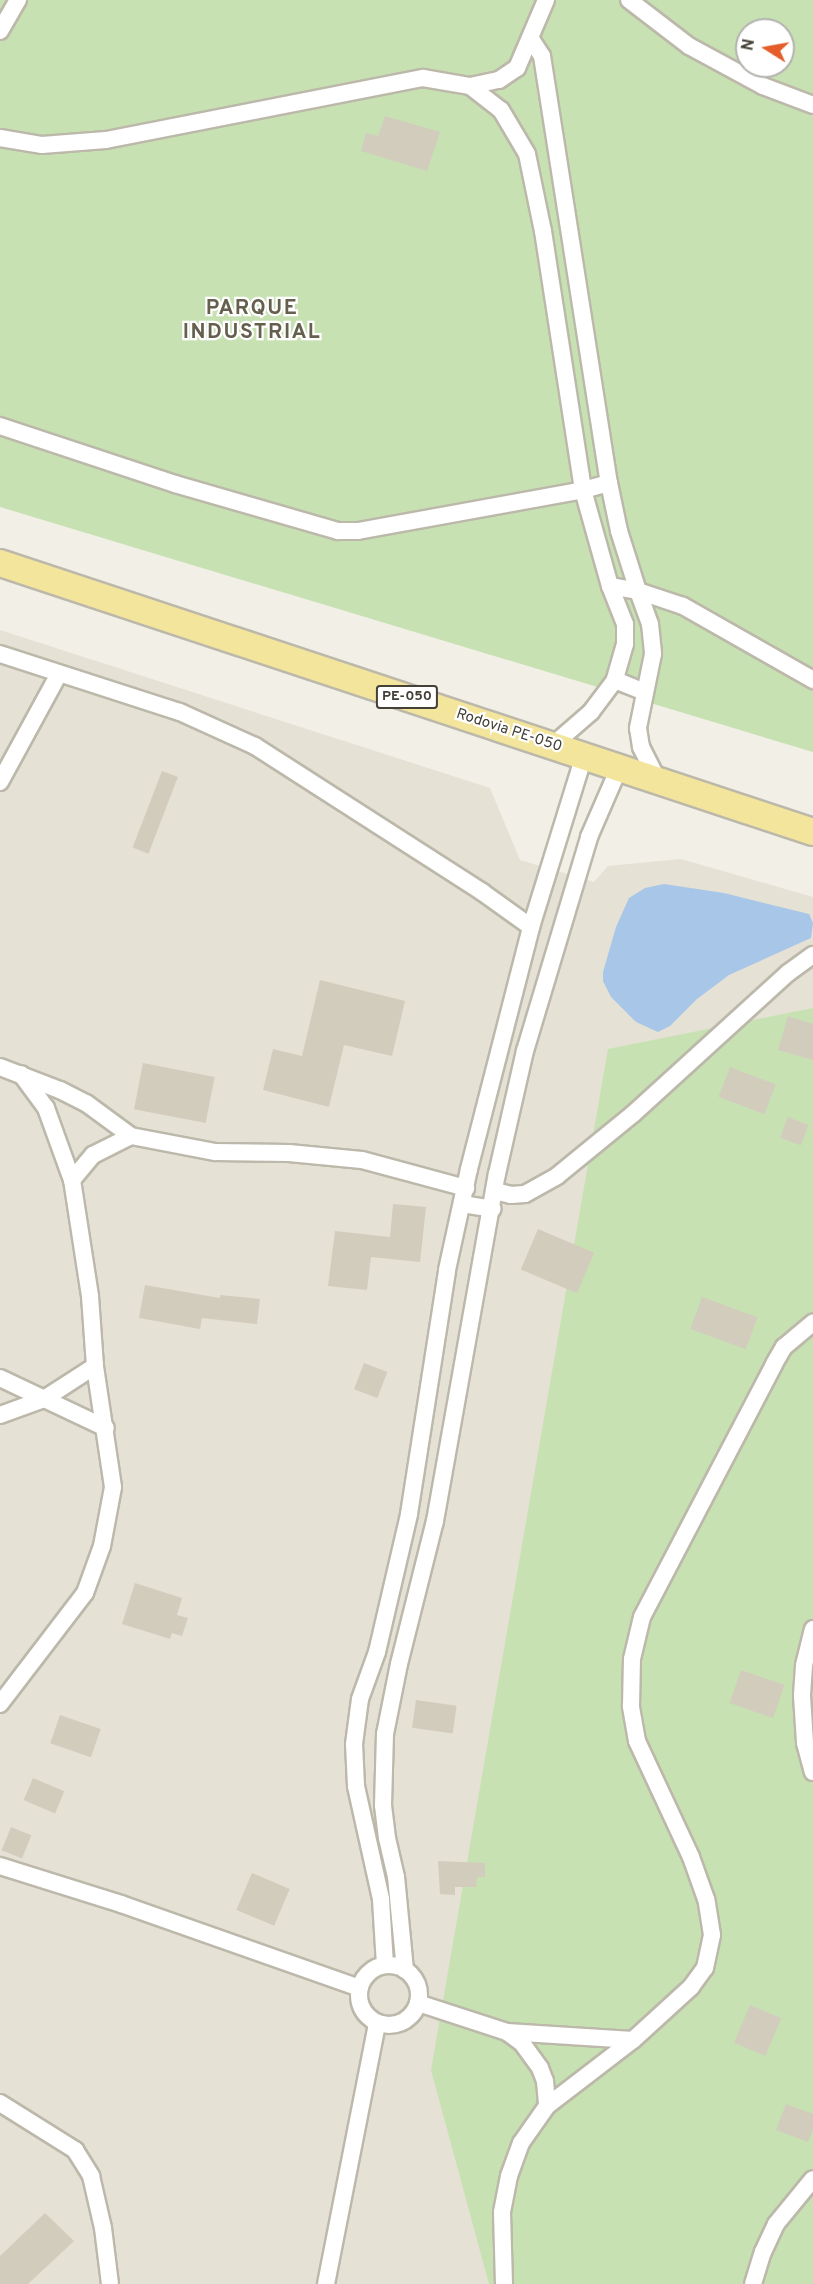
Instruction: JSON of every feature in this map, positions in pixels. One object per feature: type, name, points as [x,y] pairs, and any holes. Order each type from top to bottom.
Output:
[{"type":"main road","name":"Rodovia PE-050","points":[[0,562],[813,832]]},
{"type":"street","points":[[0,31],[18,0]]},
{"type":"street","points":[[0,138],[42,145],[72,144],[106,140],[294,104],[395,81],[423,78],[470,86],[499,80],[518,68],[546,0]]},
{"type":"street","points":[[629,0],[689,46],[763,86],[813,104]]},
{"type":"street","points":[[531,39],[542,56],[609,483],[624,548],[652,639],[652,654],[638,728],[641,747],[657,779]]},
{"type":"street","points":[[470,86],[501,110],[527,154],[543,231],[583,490],[610,586],[625,624],[626,644],[615,680],[591,712],[553,745]]},
{"type":"street","points":[[559,338],[587,334]]},
{"type":"street","points":[[0,426],[175,484],[338,531],[358,531],[583,490],[609,483]]},
{"type":"street","points":[[610,586],[638,591],[683,606],[813,680]]},
{"type":"street","points":[[0,654],[180,712],[255,746],[482,892],[531,927]]},
{"type":"street","points":[[0,782],[59,674]]},
{"type":"street","points":[[615,680],[644,692]]},
{"type":"street","points":[[385,1965],[381,1899],[356,1786],[354,1744],[360,1699],[377,1652],[410,1515],[447,1270],[469,1169],[539,898],[584,756]]},
{"type":"street","points":[[405,1970],[385,1965],[369,1973],[360,1988],[360,2005],[370,2019],[385,2025],[402,2022],[414,2011],[418,2003],[417,1984],[405,1970],[396,1877],[387,1838],[383,1805],[385,1734],[399,1664],[435,1521],[493,1209],[497,1174],[525,1051],[589,837],[619,768]]},
{"type":"street","points":[[562,827],[589,837]]},
{"type":"street","points":[[539,898],[566,909]]},
{"type":"street","points":[[495,1191],[511,1195],[525,1194],[557,1176],[633,1114],[788,973],[813,955]]},
{"type":"street","points":[[0,1067],[86,1103],[131,1136],[214,1152],[290,1153],[362,1160],[466,1188]]},
{"type":"street","points":[[0,1704],[85,1593],[95,1571],[109,1517],[113,1486],[106,1428],[94,1366],[90,1296],[72,1180],[46,1108],[21,1074]]},
{"type":"street","points":[[72,1180],[93,1155],[131,1136]]},
{"type":"street","points":[[469,1169],[497,1174]]},
{"type":"street","points":[[462,1204],[493,1209]]},
{"type":"street","points":[[504,2284],[502,2212],[508,2176],[521,2143],[547,2106],[633,2040],[691,1987],[705,1968],[712,1935],[706,1899],[691,1857],[637,1741],[631,1706],[632,1659],[642,1617],[774,1364],[784,1347],[813,1323]]},
{"type":"street","points":[[0,1415],[44,1399],[94,1366]]},
{"type":"street","points":[[0,1378],[106,1428]]},
{"type":"street","points":[[813,1629],[804,1666],[802,1696],[805,1743],[813,1772]]},
{"type":"street","points":[[0,1866],[121,1904],[360,1988]]},
{"type":"street","points":[[418,2003],[507,2032],[633,2040]]},
{"type":"street","points":[[326,2284],[377,2023]]},
{"type":"street","points":[[507,2032],[522,2043],[540,2068],[545,2081],[547,2106]]},
{"type":"street","points":[[0,2103],[75,2150],[91,2176],[103,2228],[110,2284]]},
{"type":"street","points":[[753,2284],[763,2252],[776,2224],[813,2179]]},
{"type":"shaded area","points":[[0,630],[490,788],[520,860],[594,882],[608,866],[681,859],[813,897],[813,2284],[0,2284]]},
{"type":"green space","points":[[0,0],[813,0],[813,752],[0,507]]},
{"type":"green space","points":[[813,1008],[813,2284],[489,2284],[431,2070],[608,1049]]},
{"type":"water","points":[[664,884],[724,893],[809,914],[813,923],[811,938],[729,975],[697,999],[670,1026],[658,1032],[636,1022],[611,997],[603,981],[603,972],[616,927],[629,898],[645,888]]},
{"type":"building","points":[[385,116],[440,132],[427,171],[361,151],[366,133],[378,136]]},
{"type":"building","points":[[162,771],[178,777],[148,854],[133,848]]},
{"type":"building","points":[[320,980],[405,1001],[392,1056],[344,1045],[329,1107],[263,1090],[273,1049],[302,1056]]},
{"type":"building","points":[[788,1016],[813,1024],[813,1060],[778,1050]]},
{"type":"building","points":[[143,1063],[215,1077],[206,1123],[134,1109]]},
{"type":"building","points":[[730,1067],[776,1085],[764,1114],[719,1097]]},
{"type":"building","points":[[788,1117],[809,1125],[801,1145],[780,1138]]},
{"type":"building","points":[[393,1204],[426,1207],[420,1262],[371,1257],[367,1290],[328,1286],[335,1231],[390,1237]]},
{"type":"building","points":[[538,1229],[594,1253],[577,1293],[521,1270]]},
{"type":"building","points":[[145,1285],[220,1298],[220,1295],[260,1299],[257,1324],[202,1318],[200,1329],[139,1318]]},
{"type":"building","points":[[702,1297],[757,1317],[746,1349],[690,1329]]},
{"type":"building","points":[[364,1363],[387,1372],[377,1398],[354,1389]]},
{"type":"building","points":[[135,1583],[182,1598],[177,1615],[188,1618],[182,1636],[172,1633],[170,1639],[122,1624]]},
{"type":"building","points":[[741,1670],[784,1685],[773,1718],[730,1703]]},
{"type":"building","points":[[416,1700],[457,1706],[453,1733],[412,1728]]},
{"type":"building","points":[[60,1715],[101,1729],[91,1757],[50,1743]]},
{"type":"building","points":[[33,1778],[64,1791],[55,1813],[24,1800]]},
{"type":"building","points":[[11,1827],[31,1835],[22,1858],[2,1850]]},
{"type":"building","points":[[438,1861],[485,1863],[485,1877],[477,1877],[476,1887],[455,1887],[455,1895],[440,1894]]},
{"type":"building","points":[[252,1873],[290,1889],[274,1926],[236,1910]]},
{"type":"building","points":[[750,2005],[781,2018],[765,2056],[734,2043]]},
{"type":"building","points":[[786,2104],[813,2114],[813,2129],[808,2142],[776,2130]]},
{"type":"building","points":[[45,2213],[74,2241],[28,2284],[0,2284],[0,2256]]},
{"type":"district","name":"PARQUE INDUSTRIAL","points":[[252,321]]}]
